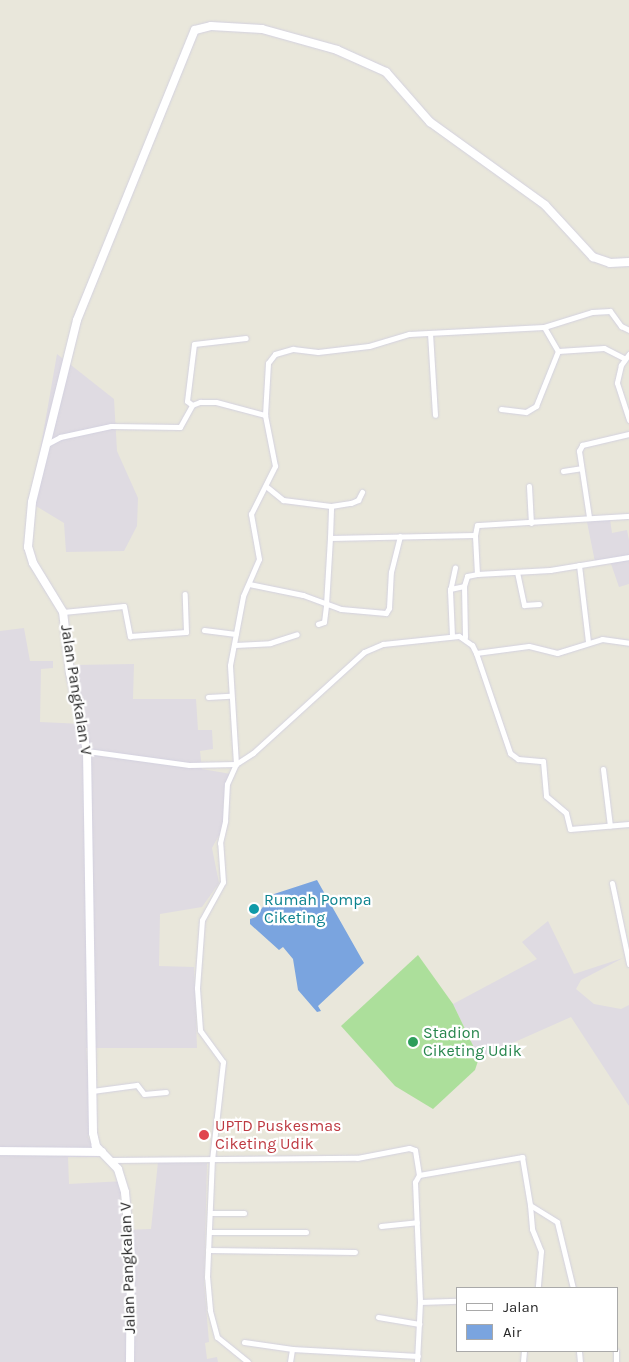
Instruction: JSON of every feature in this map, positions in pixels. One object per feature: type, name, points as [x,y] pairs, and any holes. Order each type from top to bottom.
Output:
[{"type":"street","name":"Jalan Pangkalan V","points":[[130,1362],[131,1267],[126,1192],[118,1169],[102,1152],[93,1133],[87,751],[70,673],[63,612],[33,563],[28,547],[32,502],[77,320],[195,30],[212,26],[262,29],[337,50],[386,72],[430,122],[545,205],[593,257],[610,263],[629,262]]},
{"type":"street","points":[[248,1362],[219,1340],[213,1329],[207,1277],[212,1160],[223,1062],[199,1026],[200,944],[203,914],[223,882],[220,843],[225,821],[227,784],[236,764],[230,696],[230,665],[249,584],[259,559],[251,514],[260,494],[267,487],[275,466],[265,415],[268,363],[275,354],[293,349],[318,352],[355,348],[395,337],[544,326],[592,312],[610,311],[621,326],[629,330]]},
{"type":"street","points":[[544,326],[558,351]]},
{"type":"street","points":[[430,333],[435,415]]},
{"type":"street","points":[[192,405],[187,401],[194,344],[246,338]]},
{"type":"street","points":[[558,351],[604,348],[624,358]]},
{"type":"street","points":[[501,408],[526,412],[536,406],[558,351]]},
{"type":"street","points":[[629,354],[624,358],[617,383],[629,420]]},
{"type":"street","points":[[47,444],[60,437],[120,426],[180,427],[192,405],[210,401],[265,415]]},
{"type":"street","points":[[589,517],[579,451],[582,444],[629,434]]},
{"type":"street","points":[[563,471],[581,468]]},
{"type":"street","points":[[529,486],[531,523]]},
{"type":"street","points":[[267,487],[282,500],[332,506],[358,500],[362,492]]},
{"type":"street","points":[[318,624],[324,622],[332,506]]},
{"type":"street","points":[[477,574],[475,535],[476,527],[482,524],[531,523],[589,517],[629,516]]},
{"type":"street","points":[[330,538],[475,535]]},
{"type":"street","points":[[249,584],[303,595],[326,605],[375,614],[388,611],[391,572],[400,536]]},
{"type":"street","points":[[629,557],[517,572],[477,574],[467,576],[464,586],[465,637],[476,653],[510,753],[518,759],[543,761],[546,796],[566,813],[570,829],[629,824]]},
{"type":"street","points":[[579,565],[588,642]]},
{"type":"street","points":[[452,636],[450,589],[455,568]]},
{"type":"street","points":[[517,572],[524,605],[539,604]]},
{"type":"street","points":[[450,589],[464,586]]},
{"type":"street","points":[[63,612],[124,606],[130,636],[186,632],[185,594]]},
{"type":"street","points":[[204,630],[236,634]]},
{"type":"street","points":[[234,645],[270,643],[297,634]]},
{"type":"street","points":[[87,751],[189,764],[236,764],[253,753],[279,726],[370,648],[398,641],[452,636],[465,637]]},
{"type":"street","points":[[476,653],[529,646],[557,653],[588,642],[602,640],[629,643]]},
{"type":"street","points":[[208,697],[230,696]]},
{"type":"street","points":[[603,769],[610,826]]},
{"type":"street","points":[[612,883],[629,964]]},
{"type":"street","points":[[92,1091],[137,1085],[144,1094],[166,1092]]},
{"type":"street","points":[[109,1160],[357,1158],[409,1148],[416,1153],[419,1175],[414,1182],[420,1302],[418,1359],[292,1349],[244,1342]]},
{"type":"street","points":[[0,1151],[102,1152]]},
{"type":"street","points":[[419,1175],[522,1157],[532,1228],[542,1251],[538,1287]]},
{"type":"street","points":[[530,1205],[557,1222],[573,1287]]},
{"type":"street","points":[[210,1213],[244,1213]]},
{"type":"street","points":[[381,1226],[417,1222]]},
{"type":"street","points":[[209,1232],[306,1232]]},
{"type":"street","points":[[208,1250],[356,1252]]},
{"type":"street","points":[[420,1302],[456,1301]]},
{"type":"street","points":[[378,1317],[419,1324]]},
{"type":"street","points":[[290,1362],[292,1349]]},
{"type":"shaded area","points":[[57,354],[114,399],[117,451],[138,498],[137,526],[124,551],[66,552],[64,523],[31,503]]},
{"type":"shaded area","points":[[610,519],[612,533],[627,530],[629,540],[629,584],[619,587],[610,561],[595,562],[587,522]]},
{"type":"shaded area","points":[[24,628],[30,661],[53,661],[53,668],[41,669],[40,722],[83,724],[73,665],[134,664],[133,699],[196,699],[198,730],[212,730],[213,749],[200,751],[202,769],[231,774],[223,803],[224,826],[212,848],[219,883],[202,907],[160,914],[159,966],[194,967],[197,1048],[86,1048],[92,1124],[88,1137],[98,1157],[68,1157],[69,1184],[124,1181],[120,1197],[123,1230],[151,1229],[158,1162],[207,1163],[204,1283],[209,1342],[205,1343],[207,1359],[217,1357],[218,1362],[0,1362],[0,631]]},
{"type":"shaded area","points":[[548,921],[574,974],[623,958],[581,980],[576,989],[594,1004],[621,1009],[629,1005],[629,1106],[571,1017],[479,1058],[453,1004],[537,959],[522,942]]},
{"type":"green space","name":"Stadion Ciketing Udik","points":[[418,955],[453,1004],[479,1058],[475,1070],[433,1109],[395,1086],[341,1026]]},
{"type":"water","points":[[317,880],[364,963],[318,1006],[321,1011],[317,1012],[298,990],[293,959],[283,947],[279,950],[250,924],[250,919],[256,917],[271,895]]},
{"type":"place","name":"Rumah Pompa Ciketing","points":[[254,909]]},
{"type":"place","name":"Stadion Ciketing Udik","points":[[413,1042]]},
{"type":"place","name":"UPTD Puskesmas Ciketing Udik","points":[[204,1135]]}]
